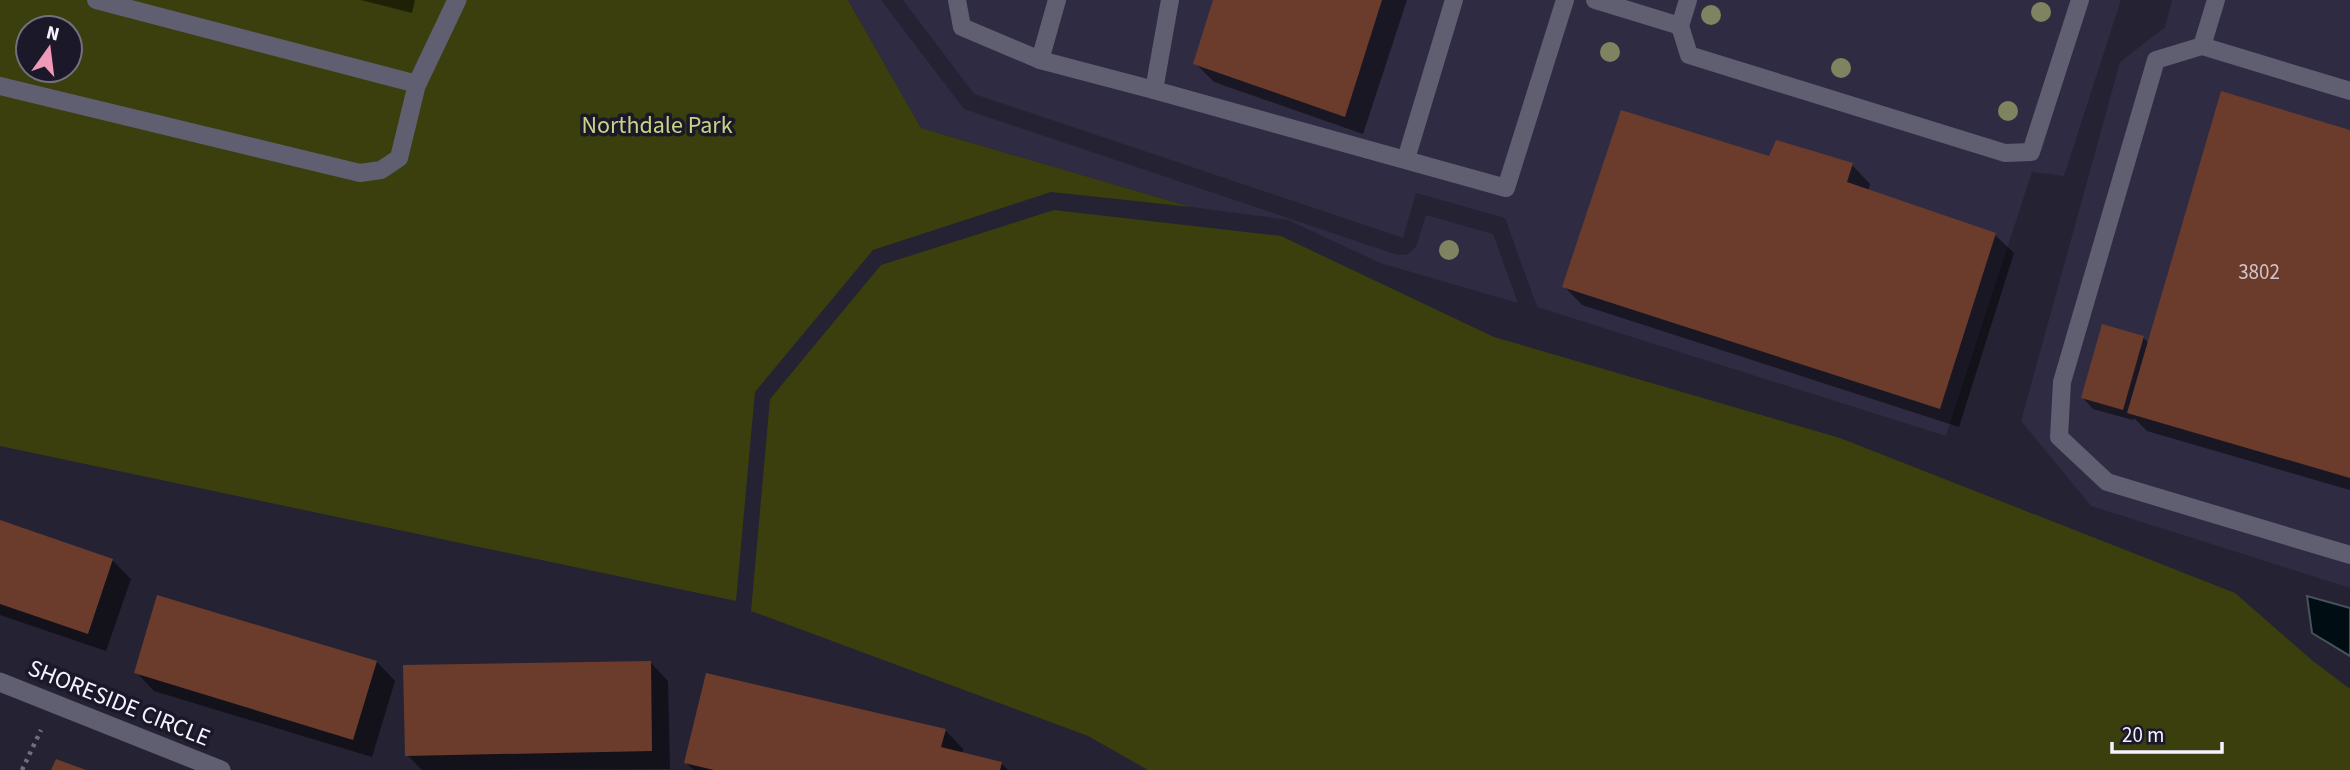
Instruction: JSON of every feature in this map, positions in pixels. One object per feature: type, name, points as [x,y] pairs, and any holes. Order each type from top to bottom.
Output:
[{"type":"street","points":[[417,84],[457,0]]},
{"type":"street","name":"SHORESIDE CIRCLE","points":[[0,682],[221,770]]},
{"type":"lane","points":[[0,86],[360,173],[381,170],[399,158],[417,84],[96,0]]},
{"type":"lane","points":[[957,0],[961,27],[1040,60],[1506,188],[1565,0]]},
{"type":"lane","points":[[1040,60],[1057,0]]},
{"type":"lane","points":[[1154,90],[1170,0]]},
{"type":"lane","points":[[1406,159],[1454,0]]},
{"type":"lane","points":[[1595,0],[1680,26]]},
{"type":"lane","points":[[1688,0],[1680,26],[1689,55],[2005,153],[2031,152],[2080,0]]},
{"type":"lane","points":[[2202,46],[2216,0]]},
{"type":"lane","points":[[2350,91],[2202,46],[2156,60],[2062,382],[2059,437],[2107,482],[2350,555]]},
{"type":"path","points":[[22,770],[54,704]]},
{"type":"shaded area","points":[[848,0],[881,0],[964,109],[1398,255],[1408,254],[1416,247],[1426,215],[1493,234],[1518,303],[1380,263],[1288,220],[1191,207],[921,128]]},
{"type":"shaded area","points":[[903,0],[2121,0],[2064,176],[2032,172],[1946,436],[1537,307],[1505,218],[1416,193],[1403,238],[974,94]]},
{"type":"shaded area","points":[[2172,0],[2350,0],[2350,588],[2091,506],[2021,421],[2120,62],[2165,27]]},
{"type":"shaded area","points":[[2307,596],[2350,608],[2350,656],[2312,633]]},
{"type":"green space","name":"Northdale Park","points":[[0,0],[848,0],[921,128],[1191,207],[1051,192],[873,250],[755,392],[736,601],[0,446]]},
{"type":"green space","points":[[1054,210],[1281,236],[1494,337],[1840,438],[2235,593],[2313,661],[2350,689],[2350,770],[1148,770],[1088,736],[751,611],[770,399],[881,265]]},
{"type":"building","points":[[1213,0],[1382,0],[1345,117],[1193,64]]},
{"type":"building","points":[[2221,91],[2350,130],[2350,478],[2127,413]]},
{"type":"building","points":[[1621,110],[1769,156],[1776,140],[1853,163],[1847,182],[1996,233],[1940,409],[1562,287]]},
{"type":"building","points":[[2102,324],[2144,336],[2123,410],[2081,398]]},
{"type":"building","points":[[0,520],[113,559],[88,634],[0,604]]},
{"type":"building","points":[[157,595],[377,661],[353,740],[134,673]]},
{"type":"building","points":[[651,661],[652,751],[405,756],[403,665]]},
{"type":"building","points":[[706,673],[946,729],[941,747],[1002,762],[1000,770],[714,770],[684,763]]},
{"type":"building","points":[[56,759],[86,770],[51,770]]}]
